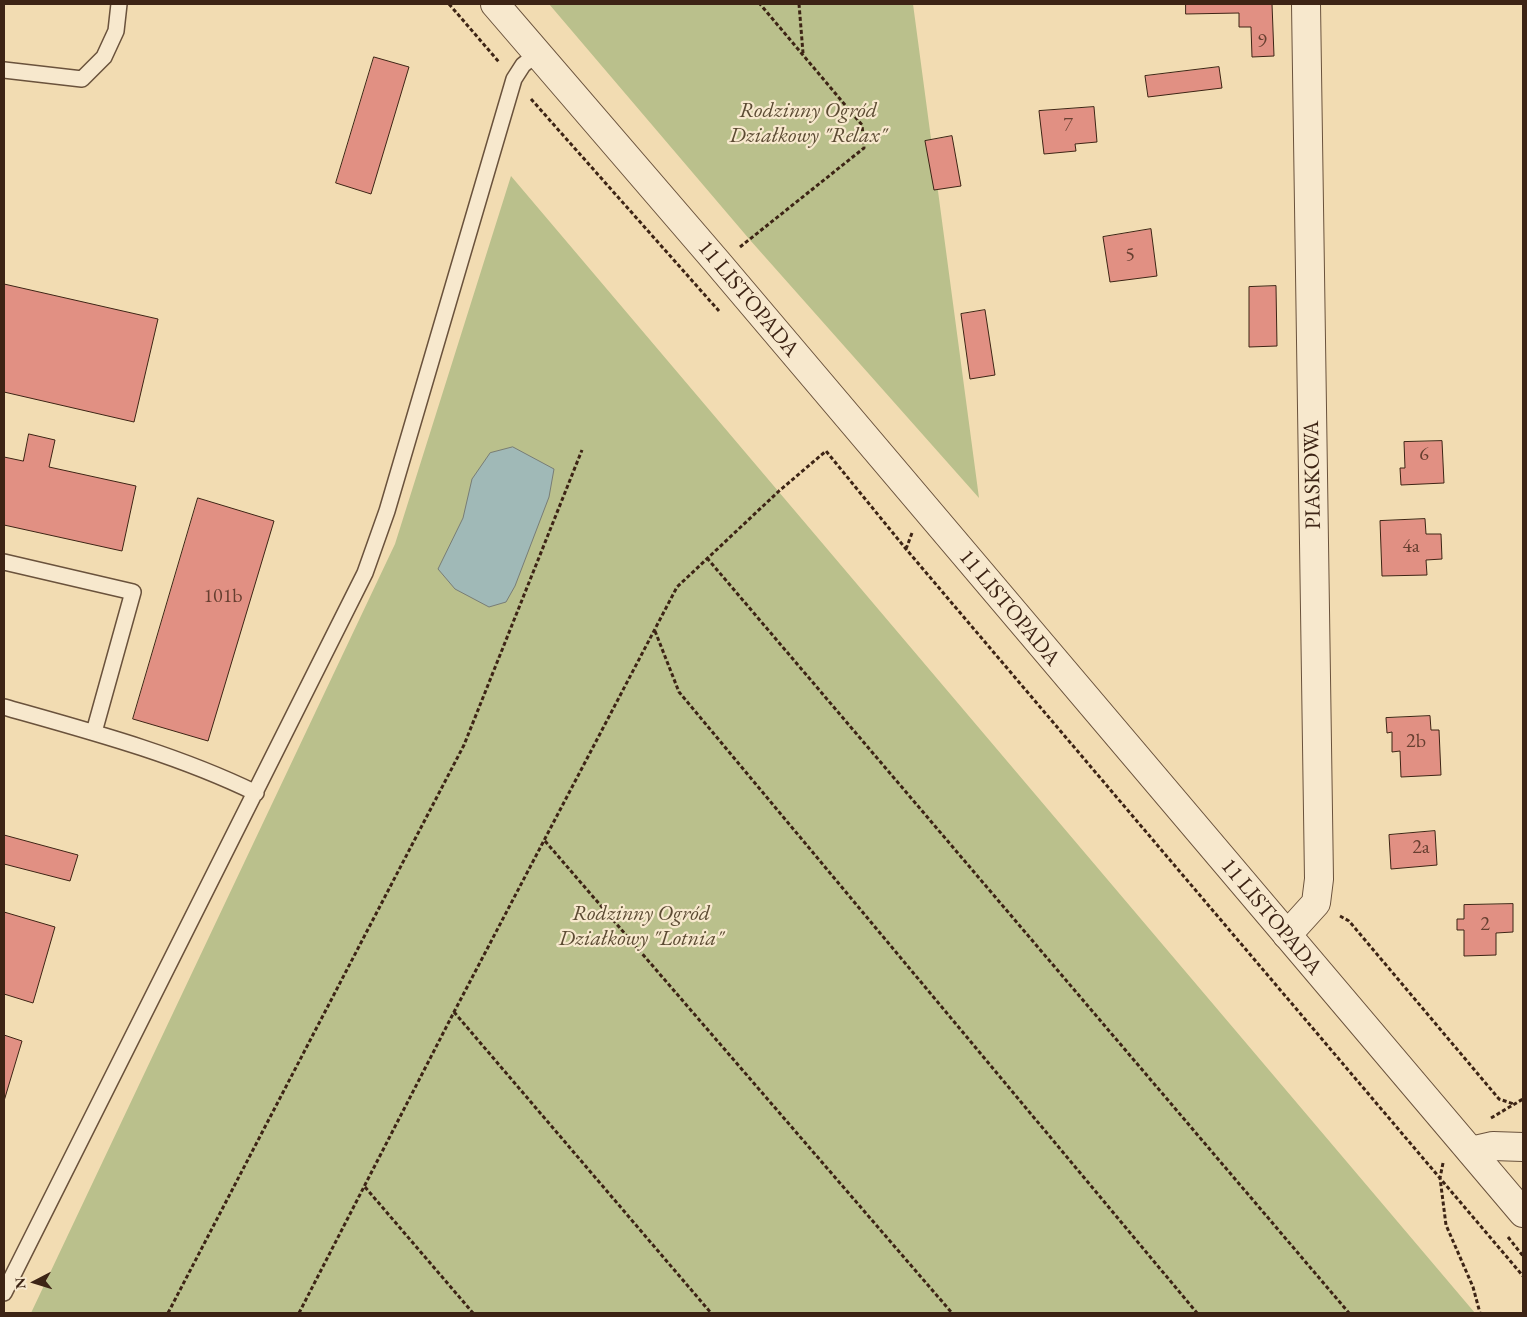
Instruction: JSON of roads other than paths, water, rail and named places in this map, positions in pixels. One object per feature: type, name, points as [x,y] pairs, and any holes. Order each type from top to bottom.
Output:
[{"type":"street","name":"11 LISTOPADA","points":[[495,4],[1523,1213]]},
{"type":"street","name":"PIASKOWA","points":[[1287,936],[1316,903],[1319,879],[1306,4]]},
{"type":"street","points":[[1465,1144],[1523,1147]]},
{"type":"lane","points":[[4,70],[82,79],[104,56],[116,31],[119,4]]},
{"type":"lane","points":[[4,1293],[365,573],[388,511],[514,79],[523,64],[538,53]]},
{"type":"lane","points":[[4,562],[133,592],[94,732]]},
{"type":"lane","points":[[4,707],[94,732],[224,778],[256,793]]},
{"type":"water","points":[[513,447],[554,469],[549,497],[515,586],[506,602],[489,607],[455,589],[438,569],[463,518],[472,479],[490,453]]},
{"type":"park label","name":"Rodzinny Ogród Działkowy \"Relax\"","points":[[808,124]]},
{"type":"park label","name":"Rodzinny Ogród Działkowy \"Lotnia\"","points":[[641,926]]}]
